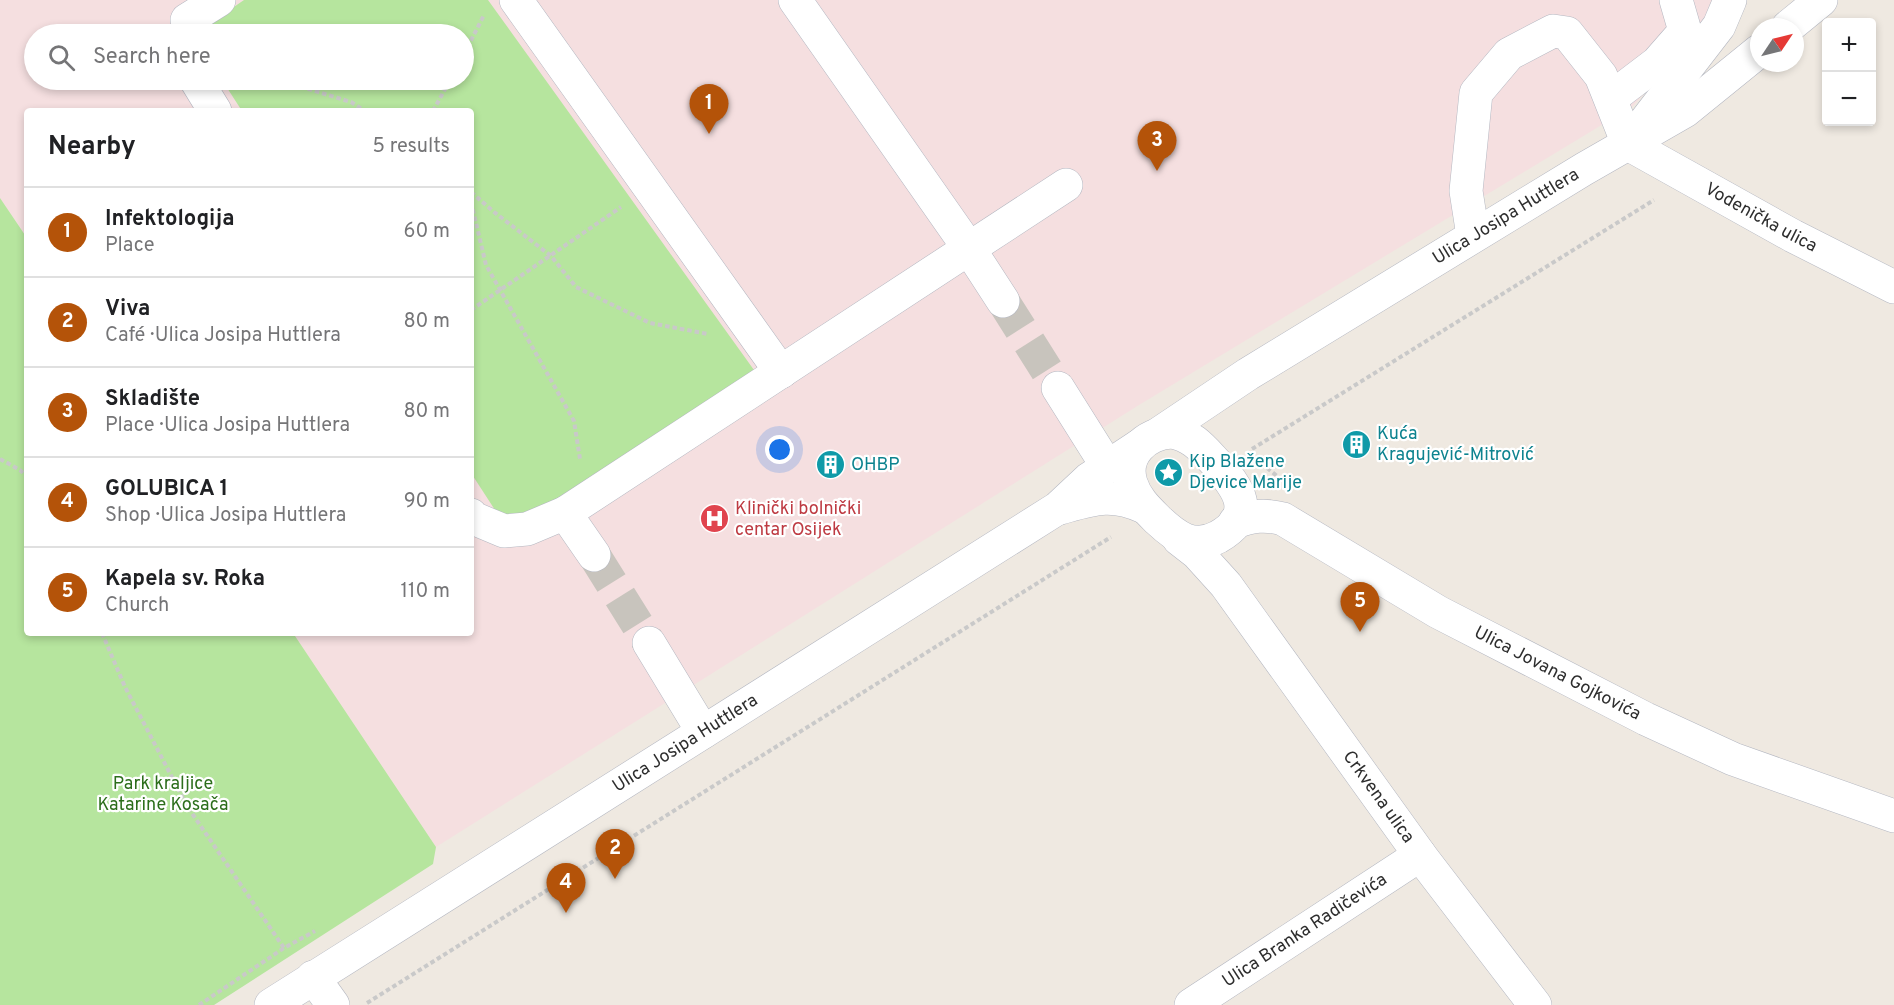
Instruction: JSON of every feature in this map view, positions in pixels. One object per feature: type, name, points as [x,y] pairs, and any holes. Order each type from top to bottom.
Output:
[{"type":"street","points":[[185,18],[219,0]]},
{"type":"street","points":[[795,0],[968,247],[1003,301]]},
{"type":"street","points":[[1611,98],[1657,63],[1685,31],[1676,0]]},
{"type":"street","points":[[1628,144],[1719,26],[1730,0]]},
{"type":"street","points":[[1799,18],[1821,0]]},
{"type":"street","points":[[502,4],[649,188],[781,372]]},
{"type":"street","points":[[1473,236],[1466,191],[1476,93],[1509,54],[1553,31],[1567,33],[1601,76],[1628,144]]},
{"type":"street","name":"Ulica Josipa Huttlera","points":[[313,978],[1058,508],[1089,479],[1107,466],[1248,374],[1473,236],[1685,111],[1750,58]]},
{"type":"street","points":[[202,90],[213,108]]},
{"type":"street","name":"Vodenička ulica","points":[[1628,144],[1793,236],[1894,287]]},
{"type":"street","points":[[474,518],[504,531],[527,529],[576,506],[968,247],[1066,185]]},
{"type":"street","name":"Ulica Josipa Huttlera","points":[[1217,464],[1212,438],[1218,416],[1248,374]]},
{"type":"street","points":[[1058,388],[1107,466]]},
{"type":"street","points":[[1172,432],[1184,434],[1194,440],[1217,464],[1235,485],[1240,498],[1240,511],[1229,528],[1212,540],[1199,543],[1179,539],[1144,507],[1130,482],[1129,469],[1132,457],[1149,439],[1172,432]]},
{"type":"street","name":"Ulica Josipa Huttlera","points":[[1058,508],[1101,497],[1113,497],[1144,507]]},
{"type":"street","points":[[576,506],[594,555]]},
{"type":"street","name":"Ulica Jovana Gojkovića","points":[[1229,528],[1250,517],[1267,515],[1283,519],[1438,612],[1646,719],[1734,759],[1894,816]]},
{"type":"street","name":"Crkvena ulica","points":[[1226,585],[1220,563],[1219,546],[1229,528]]},
{"type":"street","name":"Crkvena ulica","points":[[1179,539],[1197,553],[1226,585],[1420,855],[1534,1005]]},
{"type":"street","points":[[649,644],[703,732]]},
{"type":"street","name":"Ulica Branka Radičevića","points":[[1191,1005],[1420,855]]},
{"type":"street","points":[[271,1005],[313,978],[333,1005]]},
{"type":"path","points":[[474,41],[502,4]]},
{"type":"path","points":[[312,90],[351,102],[360,108]]},
{"type":"path","points":[[435,108],[445,90]]},
{"type":"path","points":[[474,308],[649,188]]},
{"type":"path","points":[[474,194],[551,256],[576,287],[650,323],[760,344]]},
{"type":"path","points":[[474,215],[486,265],[573,421],[576,506]]},
{"type":"path","points":[[0,459],[24,474]]},
{"type":"path","points":[[103,636],[125,687],[187,806],[284,948]]},
{"type":"shaded area","name":"Klinički bolnički centar Osijek","points":[[0,0],[1717,0],[1699,32],[1633,106],[1139,405],[436,847],[295,636],[474,636],[474,108],[24,108],[24,234],[0,198]]},
{"type":"green space","points":[[244,0],[488,0],[754,370],[532,523],[495,510],[474,478],[474,108],[240,108],[228,90],[474,90],[474,24],[212,24]]},
{"type":"green space","name":"Park kraljice Katarine Kosača","points":[[0,198],[24,234],[24,636],[295,636],[436,847],[433,864],[214,1005],[0,1005]]},
{"type":"tunnel","points":[[1003,301],[1058,388]]},
{"type":"tunnel","points":[[594,555],[649,643]]},
{"type":"place","name":"Infektologija","points":[[709,134]]},
{"type":"place","name":"Skladište","points":[[1157,171]]},
{"type":"place","name":"Kuća Kragujević-Mitrović","points":[[1356,444]]},
{"type":"place","name":"OHBP","points":[[830,465]]},
{"type":"place","name":"Kip Blažene Djevice Marije","points":[[1168,472]]},
{"type":"place","name":"Klinički bolnički centar Osijek","points":[[714,519]]},
{"type":"place","name":"Kapela sv. Roka","points":[[1360,632]]},
{"type":"place","name":"Viva","points":[[615,879]]},
{"type":"place","name":"GOLUBICA 1","points":[[566,913]]}]
